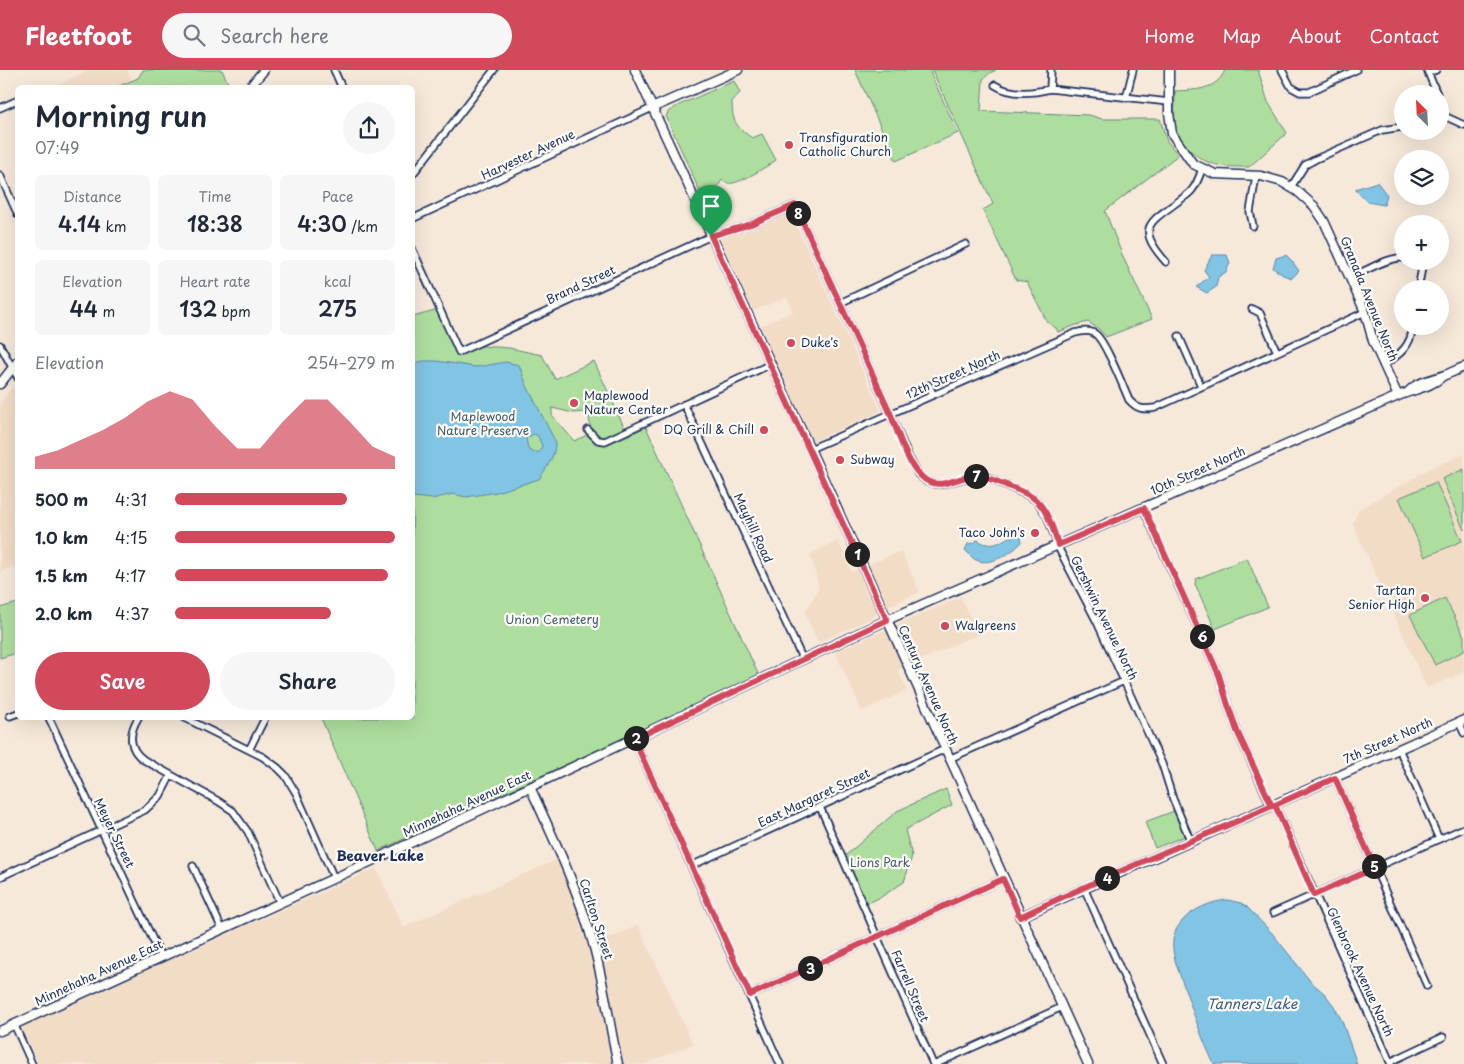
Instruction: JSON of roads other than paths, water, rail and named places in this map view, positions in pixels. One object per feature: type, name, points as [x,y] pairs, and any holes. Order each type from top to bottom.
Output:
[{"type":"main road","points":[[252,85],[264,70]]},
{"type":"main road","name":"Century Avenue North","points":[[635,70],[810,449],[1088,1064]]},
{"type":"main road","points":[[652,108],[738,70]]},
{"type":"main road","points":[[1169,70],[1168,113],[1172,134],[1193,164],[1202,169]]},
{"type":"main road","name":"Granada Avenue North","points":[[1202,169],[1215,174],[1256,176],[1282,182],[1297,190],[1314,206],[1324,221],[1350,278],[1365,312],[1372,341],[1398,396]]},
{"type":"main road","points":[[0,384],[15,363]]},
{"type":"main road","name":"10th Street North","points":[[887,620],[1408,392],[1413,386],[1464,367]]},
{"type":"main road","name":"Minnehaha Avenue East","points":[[0,1031],[634,739],[887,620]]},
{"type":"main road","name":"7th Street North","points":[[1020,917],[1462,721]]},
{"type":"main road","name":"Carlton Street","points":[[530,787],[568,871],[586,918],[599,965],[618,1064]]},
{"type":"street","points":[[334,70],[341,85]]},
{"type":"street","points":[[415,171],[494,70]]},
{"type":"street","points":[[1050,90],[1051,70]]},
{"type":"street","points":[[1126,98],[1133,70]]},
{"type":"street","points":[[1282,70],[1291,87],[1300,92],[1310,92],[1356,70]]},
{"type":"street","points":[[1433,85],[1427,72],[1436,70]]},
{"type":"street","points":[[995,85],[1008,91],[1038,92],[1050,90],[1089,92],[1169,102]]},
{"type":"street","points":[[0,108],[15,101]]},
{"type":"street","name":"Harvester Avenue","points":[[415,218],[652,108]]},
{"type":"street","points":[[1449,118],[1464,125]]},
{"type":"street","points":[[1291,187],[1305,165],[1382,130],[1394,128]]},
{"type":"street","points":[[1166,262],[1152,247],[1148,238],[1152,221],[1192,190],[1202,169]]},
{"type":"street","points":[[0,175],[15,208]]},
{"type":"street","points":[[1253,226],[1250,212],[1256,176]]},
{"type":"street","name":"Brand Street","points":[[415,254],[460,352],[711,236],[751,224],[795,205]]},
{"type":"street","name":"Gershwin Avenue North","points":[[795,205],[909,458],[918,474],[926,481],[934,484],[943,484],[974,476],[989,478],[1027,495],[1036,501],[1047,516],[1058,545],[1097,622],[1162,764],[1172,800],[1191,842]]},
{"type":"street","points":[[840,303],[966,244]]},
{"type":"street","points":[[1350,278],[1394,258]]},
{"type":"street","points":[[1252,309],[1260,314],[1277,352]]},
{"type":"street","points":[[1179,336],[1201,386],[1365,312]]},
{"type":"street","name":"12th Street North","points":[[810,449],[933,394],[1085,330],[1095,334],[1102,342],[1128,400],[1135,407],[1143,410],[1159,406],[1201,386]]},
{"type":"street","points":[[1383,365],[1398,356],[1406,347],[1412,335]]},
{"type":"street","points":[[0,345],[15,374]]},
{"type":"street","points":[[588,430],[598,440],[605,441],[771,364]]},
{"type":"street","points":[[929,385],[933,394]]},
{"type":"street","name":"Mayhill Road","points":[[684,404],[803,660]]},
{"type":"street","name":"Glenbrook Avenue North","points":[[1144,508],[1219,675],[1237,731],[1391,1063]]},
{"type":"street","points":[[949,759],[1124,681]]},
{"type":"street","points":[[10,716],[15,714]]},
{"type":"street","name":"Meyer Street","points":[[50,720],[161,957]]},
{"type":"street","points":[[137,720],[131,734],[132,744],[136,753],[144,760],[222,803],[239,818],[248,832],[280,903]]},
{"type":"street","points":[[189,720],[263,757],[278,768],[291,784],[334,878]]},
{"type":"street","points":[[249,750],[264,720]]},
{"type":"street","points":[[1462,721],[1464,733]]},
{"type":"street","points":[[634,739],[780,1064]]},
{"type":"street","name":"East Margaret Street","points":[[691,866],[945,749]]},
{"type":"street","points":[[1399,749],[1439,839]]},
{"type":"street","points":[[0,877],[151,806],[160,796],[171,775]]},
{"type":"street","points":[[1335,778],[1427,986]]},
{"type":"street","name":"Farrell Street","points":[[820,807],[935,1064]]},
{"type":"street","points":[[1272,913],[1464,828]]},
{"type":"street","points":[[193,866],[222,929]]},
{"type":"street","points":[[750,995],[1003,879]]},
{"type":"street","points":[[1084,888],[1163,1064]]},
{"type":"street","points":[[935,1064],[1062,1007]]},
{"type":"street","points":[[19,1034],[23,1020]]},
{"type":"street","points":[[14,1024],[32,1064]]},
{"type":"street","points":[[1391,1063],[1444,1038]]},
{"type":"water","points":[[1377,182],[1387,195],[1384,205],[1367,202],[1355,189]]},
{"type":"water","points":[[1212,255],[1227,255],[1230,263],[1226,272],[1218,277],[1216,287],[1207,293],[1196,287],[1209,277],[1204,270]]},
{"type":"water","points":[[1286,255],[1299,271],[1292,278],[1283,275],[1273,268],[1276,258]]},
{"type":"water","name":"Maplewood Nature Preserve","points":[[436,361],[476,367],[506,362],[519,365],[527,386],[555,441],[552,456],[539,479],[497,492],[466,497],[453,494],[432,499],[415,497],[415,363]],"holes":[[[534,434],[538,436],[542,446],[539,452],[532,452],[528,449],[526,438]]]},
{"type":"water","points":[[1020,534],[1022,542],[1000,558],[986,562],[980,561],[974,559],[965,550],[968,544],[974,543],[977,540],[995,544]]},
{"type":"water","name":"Tanners Lake","points":[[1228,900],[1246,906],[1272,933],[1311,982],[1325,994],[1342,1021],[1357,1064],[1214,1064],[1198,1027],[1176,965],[1173,940],[1175,931],[1180,924],[1194,911],[1211,903]]},
{"type":"place","name":"Transfiguration Catholic Church","points":[[789,145]]},
{"type":"place","name":"Duke's","points":[[791,343]]},
{"type":"place","name":"Maplewood Nature Center","points":[[574,403]]},
{"type":"place","name":"DQ Grill & Chill","points":[[764,430]]},
{"type":"place","name":"Subway","points":[[840,460]]},
{"type":"place","name":"Taco John's","points":[[1035,533]]},
{"type":"place","name":"Tartan Senior High","points":[[1425,598]]},
{"type":"place","name":"Walgreens","points":[[945,626]]},
{"type":"district","name":"Beaver Lake","points":[[380,856]]},
{"type":"park label","name":"Union Cemetery","points":[[552,620]]},
{"type":"park label","name":"Lions Park","points":[[880,863]]}]
